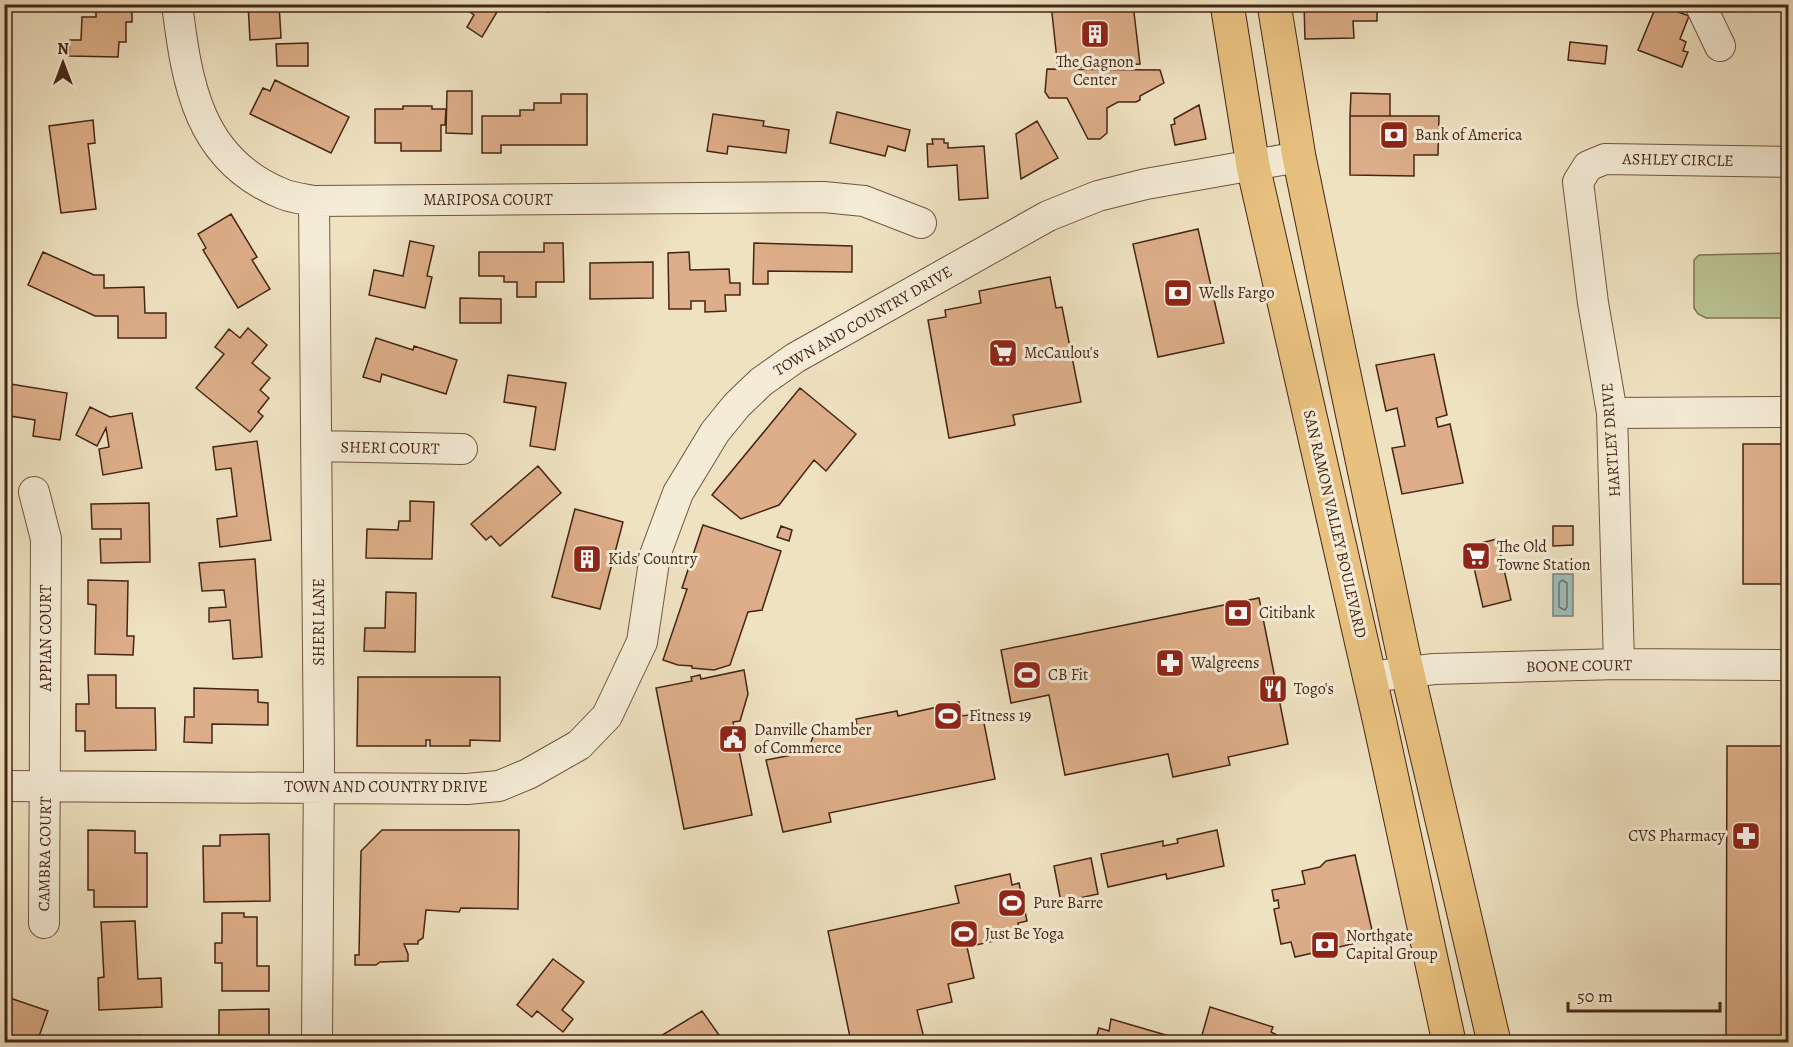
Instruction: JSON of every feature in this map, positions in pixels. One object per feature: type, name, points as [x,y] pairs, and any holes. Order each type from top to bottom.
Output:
[{"type":"main road","name":"SAN RAMON VALLEY BOULEVARD","points":[[1227,4],[1253,166],[1370,677],[1449,1042]]},
{"type":"main road","points":[[1274,4],[1299,158],[1408,670],[1494,1042]]},
{"type":"street","name":"MARIPOSA COURT","points":[[177,4],[191,89],[210,134],[223,151],[253,178],[285,195],[314,201],[824,197],[864,201],[921,223]]},
{"type":"street","points":[[1700,4],[1720,46]]},
{"type":"street","name":"TOWN AND COUNTRY DRIVE","points":[[4,786],[467,789],[499,786],[528,774],[579,745],[607,716],[642,642],[655,555],[678,493],[715,432],[737,405],[761,382],[795,358],[1048,216],[1098,196],[1146,184],[1299,158]]},
{"type":"street","name":"ASHLEY CIRCLE","points":[[1578,182],[1588,166],[1605,159],[1788,162]]},
{"type":"street","name":"HARTLEY DRIVE","points":[[1578,182],[1593,303],[1612,413],[1619,664]]},
{"type":"street","name":"SHERI LANE","points":[[314,201],[320,788],[316,1042]]},
{"type":"street","points":[[1612,413],[1788,412]]},
{"type":"street","name":"SHERI COURT","points":[[318,446],[462,449]]},
{"type":"street","name":"APPIAN COURT","points":[[34,492],[46,539],[46,785]]},
{"type":"street","name":"BOONE COURT","points":[[1370,677],[1408,670],[1619,664],[1788,665]]},
{"type":"street","name":"CAMBRA COURT","points":[[44,923],[46,785]]},
{"type":"green space","points":[[1788,253],[1788,318],[1706,318],[1698,314],[1694,308],[1694,260],[1699,255]]},
{"type":"water","points":[[1553,574],[1573,574],[1573,616],[1553,616]]},
{"type":"building","points":[[96,4],[132,4],[132,22],[126,22],[126,42],[119,42],[118,57],[69,56],[70,40],[81,40],[82,17],[96,17]]},
{"type":"building","points":[[248,4],[279,4],[281,38],[250,40]]},
{"type":"building","points":[[468,4],[498,4],[494,10],[497,12],[482,37],[467,27],[474,15],[466,9]]},
{"type":"building","points":[[546,4],[574,4],[575,9],[546,12]]},
{"type":"building","name":"The Gagnon Center","points":[[1051,4],[1133,4],[1140,64],[1058,69]]},
{"type":"building","points":[[1304,4],[1399,4],[1399,8],[1377,8],[1377,21],[1353,21],[1354,38],[1305,39]]},
{"type":"building","points":[[1657,4],[1689,16],[1680,39],[1686,42],[1683,51],[1688,52],[1682,67],[1638,50]]},
{"type":"building","points":[[1785,4],[1788,4],[1788,55],[1785,55]]},
{"type":"building","points":[[1570,42],[1607,46],[1605,64],[1568,60]]},
{"type":"building","points":[[308,43],[308,66],[277,66],[276,44]]},
{"type":"building","points":[[1047,69],[1160,70],[1164,83],[1140,96],[1140,100],[1136,102],[1118,102],[1107,108],[1107,133],[1100,139],[1088,139],[1067,98],[1049,98],[1045,92]]},
{"type":"building","points":[[275,80],[349,117],[331,153],[250,114],[263,88],[270,91]]},
{"type":"building","points":[[447,91],[472,91],[472,134],[446,133]]},
{"type":"building","points":[[1351,93],[1390,94],[1390,116],[1350,116]]},
{"type":"building","points":[[561,94],[587,94],[587,145],[501,145],[501,153],[482,153],[482,116],[520,116],[520,110],[534,110],[534,103],[561,103]]},
{"type":"building","points":[[1199,105],[1206,139],[1175,145],[1171,125],[1175,124],[1174,119]]},
{"type":"building","points":[[403,106],[432,106],[432,109],[446,109],[445,125],[441,125],[441,151],[401,151],[401,143],[375,143],[375,109],[403,109]]},
{"type":"building","points":[[837,112],[910,130],[905,151],[888,146],[885,156],[830,143]]},
{"type":"building","points":[[713,114],[764,121],[763,126],[789,130],[786,153],[728,146],[727,154],[707,151]]},
{"type":"building","name":"Bank of America","points":[[1350,116],[1439,116],[1438,155],[1414,155],[1414,176],[1350,175]]},
{"type":"building","points":[[93,120],[95,143],[88,144],[96,209],[61,213],[49,126]]},
{"type":"building","points":[[1037,121],[1058,158],[1021,179],[1016,134]]},
{"type":"building","points":[[932,139],[944,139],[944,143],[948,143],[948,148],[984,146],[988,198],[959,200],[957,165],[928,167],[927,144],[933,144]]},
{"type":"building","points":[[231,214],[257,257],[252,260],[270,289],[238,308],[203,250],[206,248],[198,234]]},
{"type":"building","name":"Wells Fargo","points":[[1198,229],[1224,343],[1158,357],[1133,244]]},
{"type":"building","points":[[410,241],[434,246],[427,276],[432,277],[425,308],[369,295],[374,270],[403,276]]},
{"type":"building","points":[[544,243],[563,243],[564,282],[536,282],[536,297],[517,297],[517,282],[504,282],[504,276],[479,276],[479,252],[544,252]]},
{"type":"building","points":[[754,243],[852,246],[852,272],[768,271],[768,284],[753,284]]},
{"type":"building","points":[[43,252],[94,275],[104,275],[104,288],[144,287],[145,313],[166,313],[166,338],[118,338],[118,316],[95,316],[28,285]]},
{"type":"building","points":[[689,252],[690,270],[729,269],[730,283],[740,283],[740,295],[725,295],[726,311],[705,312],[705,301],[691,301],[691,309],[669,309],[668,253]]},
{"type":"building","points":[[653,262],[653,298],[590,299],[590,263]]},
{"type":"building","name":"McCaulou's","points":[[1050,277],[1056,308],[1062,307],[1081,402],[1013,415],[1015,425],[949,438],[928,320],[946,317],[945,310],[981,303],[979,291]]},
{"type":"building","points":[[460,298],[501,299],[501,323],[460,323]]},
{"type":"building","points":[[248,328],[267,345],[252,363],[270,378],[260,390],[269,398],[258,412],[263,416],[250,432],[196,388],[224,354],[215,347],[229,329],[240,338]]},
{"type":"building","points":[[376,338],[413,350],[414,346],[457,360],[446,394],[382,374],[380,382],[363,377]]},
{"type":"building","points":[[1434,354],[1447,415],[1436,418],[1438,427],[1450,424],[1463,483],[1402,494],[1392,448],[1405,446],[1397,408],[1386,411],[1376,365]]},
{"type":"building","points":[[508,375],[566,383],[555,450],[530,446],[536,407],[504,402]]},
{"type":"building","points":[[4,383],[67,393],[60,440],[33,436],[35,420],[4,415]]},
{"type":"building","points":[[800,388],[856,434],[826,471],[814,460],[779,505],[741,519],[712,495]]},
{"type":"building","points":[[90,407],[110,417],[132,413],[142,468],[103,475],[99,449],[109,447],[106,428],[97,446],[76,435]]},
{"type":"building","points":[[257,441],[271,540],[220,547],[217,519],[237,516],[231,468],[216,470],[213,447]]},
{"type":"building","points":[[1743,444],[1788,444],[1788,584],[1743,584]]},
{"type":"building","points":[[538,466],[561,493],[500,546],[491,536],[486,540],[471,524]]},
{"type":"building","points":[[410,501],[434,502],[432,559],[366,558],[367,529],[398,530],[399,521],[410,521]]},
{"type":"building","points":[[149,503],[150,562],[101,563],[100,539],[121,539],[121,529],[92,529],[91,504]]},
{"type":"building","name":"Kids' Country","points":[[575,509],[623,522],[600,609],[552,597]]},
{"type":"building","points":[[703,525],[781,551],[762,610],[748,612],[730,665],[714,670],[692,668],[692,666],[678,665],[663,660],[687,589],[682,588]]},
{"type":"building","points":[[781,526],[792,530],[789,541],[777,537]]},
{"type":"building","points":[[1553,526],[1573,526],[1573,545],[1553,546]]},
{"type":"building","name":"The Old Towne Station","points":[[1497,539],[1511,600],[1483,607],[1469,546]]},
{"type":"building","points":[[255,559],[262,657],[233,659],[230,620],[209,622],[209,608],[226,607],[224,590],[202,591],[199,563]]},
{"type":"building","points":[[88,580],[128,581],[127,636],[134,636],[133,655],[95,654],[96,605],[88,604]]},
{"type":"building","points":[[386,592],[416,593],[415,652],[364,651],[365,628],[385,628]]},
{"type":"building","points":[[1259,598],[1288,744],[1228,757],[1230,765],[1173,777],[1168,754],[1065,775],[1049,695],[1011,703],[1001,650]]},
{"type":"building","points":[[744,670],[748,694],[740,721],[733,722],[752,815],[684,829],[656,688],[692,681],[691,677],[700,675],[701,679]]},
{"type":"building","points":[[88,675],[116,675],[116,708],[155,708],[156,750],[85,751],[85,731],[76,731],[76,704],[89,704]]},
{"type":"building","points":[[358,677],[500,677],[500,741],[470,740],[470,746],[430,746],[430,740],[426,740],[426,746],[357,746]]},
{"type":"building","points":[[194,688],[258,690],[258,702],[268,703],[268,725],[212,724],[212,743],[184,742],[185,717],[194,717]]},
{"type":"building","points":[[959,702],[962,716],[982,713],[995,779],[829,813],[831,822],[783,832],[766,760],[807,752],[813,737],[857,728],[856,719],[897,711],[898,716]]},
{"type":"building","points":[[1727,746],[1788,746],[1788,1042],[1726,1042]]},
{"type":"building","points":[[88,830],[135,831],[135,853],[147,853],[147,907],[94,907],[94,890],[88,890]]},
{"type":"building","points":[[382,830],[519,830],[518,909],[461,908],[459,912],[426,910],[423,938],[418,941],[418,944],[404,944],[408,961],[355,965],[355,955],[359,955],[361,851]]},
{"type":"building","points":[[1217,830],[1224,866],[1167,879],[1166,874],[1108,887],[1101,854],[1163,841],[1163,846],[1178,843],[1177,839]]},
{"type":"building","points":[[269,834],[270,901],[204,902],[203,846],[220,846],[220,835]]},
{"type":"building","points":[[1355,855],[1374,939],[1295,957],[1291,942],[1281,944],[1274,909],[1279,908],[1278,900],[1274,901],[1272,890],[1305,884],[1302,871],[1320,867],[1326,861]]},
{"type":"building","points":[[1091,858],[1098,894],[1061,902],[1054,866]]},
{"type":"building","points":[[1010,874],[1012,885],[1019,883],[1027,921],[1018,923],[1019,929],[1016,931],[1016,936],[967,947],[974,978],[948,984],[952,1002],[917,1010],[925,1042],[851,1042],[828,931],[959,903],[955,886]]},
{"type":"building","points":[[222,913],[244,913],[244,917],[257,917],[257,966],[269,966],[269,991],[222,991],[222,963],[215,963],[215,943],[222,943]]},
{"type":"building","points":[[135,921],[138,979],[161,978],[162,1007],[99,1010],[98,978],[104,977],[101,922]]},
{"type":"building","points":[[553,959],[584,982],[562,1010],[573,1019],[563,1032],[537,1011],[532,1017],[517,1005]]},
{"type":"building","points":[[4,996],[48,1011],[37,1042],[28,1042],[4,1035]]},
{"type":"building","points":[[1210,1007],[1273,1027],[1271,1032],[1277,1035],[1274,1042],[1200,1042]]},
{"type":"building","points":[[269,1009],[269,1039],[259,1039],[259,1042],[219,1042],[219,1010]]},
{"type":"building","points":[[702,1011],[724,1042],[662,1042],[659,1037]]},
{"type":"building","points":[[1111,1019],[1176,1038],[1174,1042],[1095,1042],[1099,1028],[1109,1031]]},
{"type":"building","points":[[138,1035],[167,1041],[136,1042]]},
{"type":"place","name":"The Gagnon Center","points":[[1095,34]]},
{"type":"place","name":"Bank of America","points":[[1394,135]]},
{"type":"place","name":"Wells Fargo","points":[[1178,293]]},
{"type":"place","name":"McCaulou's","points":[[1003,353]]},
{"type":"place","name":"The Old Towne Station","points":[[1476,556]]},
{"type":"place","name":"Kids' Country","points":[[587,559]]},
{"type":"place","name":"Citibank","points":[[1238,613]]},
{"type":"place","name":"Walgreens","points":[[1170,663]]},
{"type":"place","name":"CB Fit","points":[[1027,675]]},
{"type":"place","name":"Togo's","points":[[1273,689]]},
{"type":"place","name":"Fitness 19","points":[[948,716]]},
{"type":"place","name":"Danville Chamber of Commerce","points":[[733,739]]},
{"type":"place","name":"CVS Pharmacy","points":[[1746,836]]},
{"type":"place","name":"Pure Barre","points":[[1012,903]]},
{"type":"place","name":"Just Be Yoga","points":[[964,934]]},
{"type":"place","name":"Northgate Capital Group","points":[[1325,945]]}]
